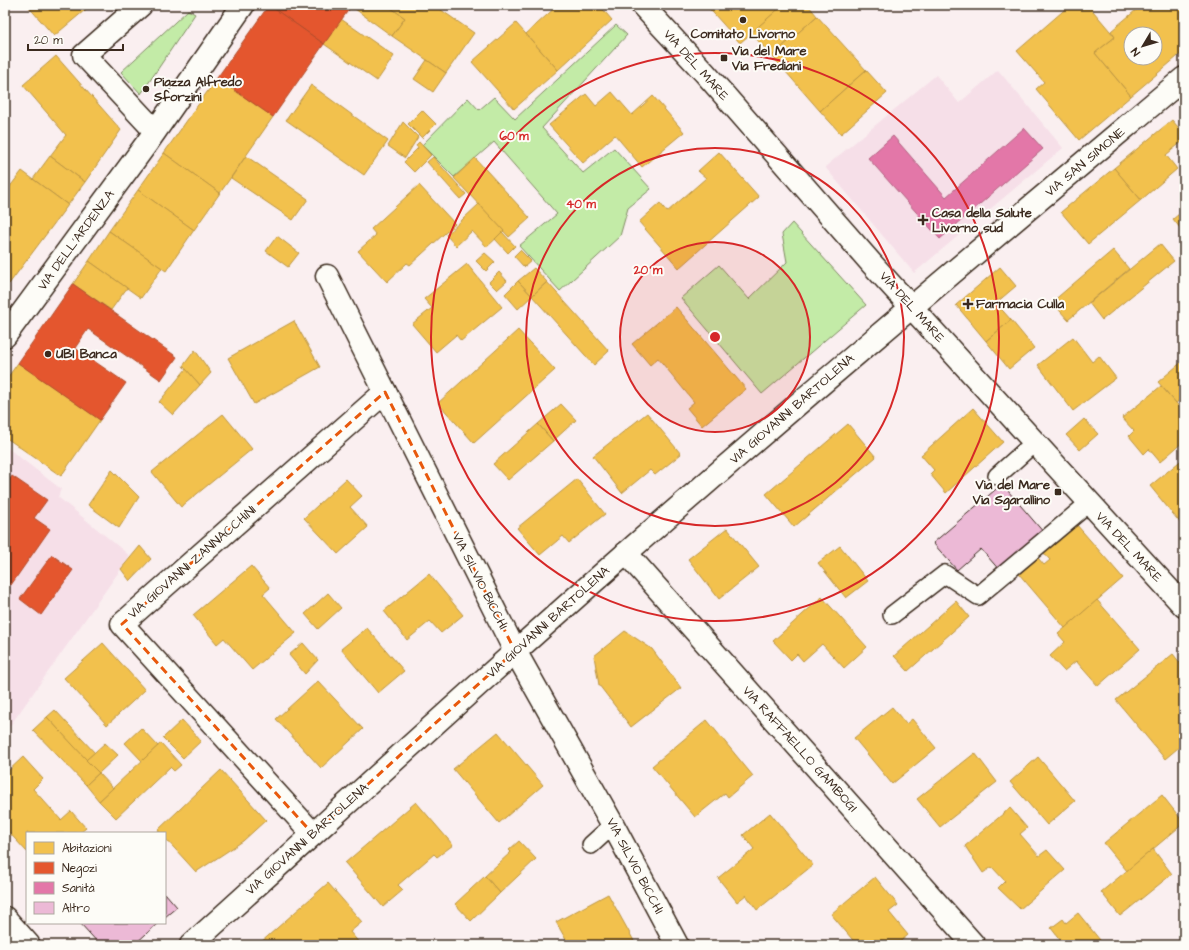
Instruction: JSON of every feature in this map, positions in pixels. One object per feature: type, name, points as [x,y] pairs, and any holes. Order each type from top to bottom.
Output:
[{"type":"street","points":[[141,5],[84,55],[151,137],[243,5]]},
{"type":"street","name":"VIA DEL MARE","points":[[642,5],[912,307],[1184,606]]},
{"type":"street","name":"VIA SAN SIMONE","points":[[912,307],[1184,78]]},
{"type":"street","name":"VIA DELL'ARDENZA","points":[[5,336],[151,137]]},
{"type":"street","name":"VIA SILVIO BICCHI","points":[[327,276],[515,651],[613,825],[677,945]]},
{"type":"street","name":"VIA GIOVANNI BARTOLENA","points":[[191,945],[515,651],[626,553],[912,307]]},
{"type":"street","name":"VIA GIOVANNI ZANNACCHINI","points":[[314,834],[122,624],[385,392]]},
{"type":"street","name":"VIA RAFFAELLO GAMBOGI","points":[[626,553],[974,945]]},
{"type":"street","points":[[5,918],[29,945]]},
{"type":"lane","points":[[996,476],[1035,442]]},
{"type":"lane","points":[[892,616],[945,574],[978,596],[1089,503]]},
{"type":"lane","points":[[591,845],[613,825]]},
{"type":"highlighted area","points":[[385,392],[515,651],[313,834],[122,624]]},
{"type":"shaded area","name":"Casa della Salute Livorno sud","points":[[998,70],[1063,148],[914,273],[825,167],[936,75],[959,103]]},
{"type":"shaded area","points":[[5,446],[61,489],[58,497],[130,556],[5,733]]},
{"type":"green space","points":[[188,10],[195,14],[141,94],[121,72]]},
{"type":"green space","points":[[616,25],[627,35],[542,128],[583,173],[614,148],[651,189],[628,208],[620,236],[560,291],[519,246],[557,214],[494,142],[454,177],[422,145],[468,98],[479,110],[494,97],[515,119]]},
{"type":"green space","points":[[792,223],[866,305],[762,394],[681,298],[719,265],[749,299],[787,262],[782,234]]},
{"type":"building: Abitazioni","points":[[27,5],[91,5],[54,36]]},
{"type":"building: Abitazioni","points":[[387,5],[405,18],[392,36],[351,6]]},
{"type":"building: Abitazioni","points":[[387,5],[434,5],[474,33],[446,73],[392,36],[405,18]]},
{"type":"building: Abitazioni","points":[[558,5],[599,5],[612,20],[558,70],[526,34]]},
{"type":"building: Abitazioni","name":"Comitato Livorno","points":[[706,5],[778,5],[780,8],[740,43]]},
{"type":"building: Abitazioni","points":[[783,5],[808,5],[817,16],[772,56],[751,33]]},
{"type":"building: Abitazioni","points":[[1070,5],[1088,5],[1115,37],[1095,53],[1131,96],[1079,140],[1036,89],[1044,82],[1017,51]]},
{"type":"building: Abitazioni","points":[[1142,5],[1184,5],[1184,51],[1131,96],[1095,53],[1115,37],[1111,31]]},
{"type":"building: Abitazioni","points":[[817,16],[866,70],[820,111],[772,56]]},
{"type":"building: Abitazioni","points":[[341,19],[394,56],[377,81],[324,44]]},
{"type":"building: Abitazioni","points":[[516,23],[558,70],[514,109],[472,62]]},
{"type":"building: Abitazioni","points":[[56,56],[121,130],[85,182],[50,156],[66,135],[23,85]]},
{"type":"building: Abitazioni","points":[[427,60],[446,73],[433,92],[414,79]]},
{"type":"building: Abitazioni","points":[[866,70],[887,93],[841,134],[820,111]]},
{"type":"building: Abitazioni","points":[[217,78],[273,117],[220,193],[164,153]]},
{"type":"building: Abitazioni","points":[[311,85],[388,141],[364,175],[286,120]]},
{"type":"building: Abitazioni","points":[[612,92],[632,115],[653,96],[684,132],[642,167],[615,135],[583,163],[549,125],[586,94],[596,106]]},
{"type":"building: Abitazioni","points":[[422,110],[436,124],[422,138],[408,124]]},
{"type":"building: Abitazioni","points":[[1172,120],[1184,134],[1184,140],[1166,155],[1177,169],[1141,200],[1114,168]]},
{"type":"building: Abitazioni","points":[[403,122],[418,137],[405,158],[388,146]]},
{"type":"building: Abitazioni","points":[[419,142],[431,155],[414,172],[404,162],[418,148],[416,145]]},
{"type":"building: Abitazioni","points":[[719,152],[759,197],[679,268],[639,222],[660,203],[667,212],[706,178],[698,171]]},
{"type":"building: Abitazioni","points":[[164,153],[220,193],[194,230],[138,190]]},
{"type":"building: Abitazioni","points":[[50,156],[85,182],[68,205],[33,179]]},
{"type":"building: Abitazioni","points":[[246,156],[308,199],[293,220],[231,178]]},
{"type":"building: Abitazioni","points":[[433,157],[466,194],[460,199],[427,162]]},
{"type":"building: Abitazioni","points":[[475,158],[530,218],[509,237],[454,178]]},
{"type":"building: Abitazioni","points":[[1114,168],[1141,200],[1088,244],[1061,212]]},
{"type":"building: Abitazioni","points":[[22,171],[68,205],[9,284],[5,281],[5,193]]},
{"type":"building: Abitazioni","points":[[419,185],[455,224],[410,265],[407,263],[387,282],[358,251],[376,235],[371,229]]},
{"type":"building: Abitazioni","points":[[138,190],[194,230],[166,271],[109,231]]},
{"type":"building: Abitazioni","points":[[479,204],[504,231],[487,247],[472,231],[456,246],[446,235]]},
{"type":"building: Abitazioni","points":[[1184,210],[1184,233],[1173,219]]},
{"type":"building: Abitazioni","points":[[109,231],[162,268],[141,298],[89,261]]},
{"type":"building: Abitazioni","points":[[502,232],[515,246],[508,253],[495,239]]},
{"type":"building: Abitazioni","points":[[277,236],[299,253],[288,267],[266,251]]},
{"type":"building: Abitazioni","points":[[1160,244],[1174,261],[1102,320],[1089,303]]},
{"type":"building: Abitazioni","points":[[520,250],[531,261],[524,267],[514,256]]},
{"type":"building: Abitazioni","points":[[1113,250],[1129,269],[1068,320],[1052,302]]},
{"type":"building: Abitazioni","points":[[485,253],[495,262],[486,271],[476,261]]},
{"type":"building: Abitazioni","points":[[89,261],[127,288],[111,310],[73,284]]},
{"type":"building: Abitazioni","points":[[467,264],[502,307],[461,341],[456,335],[436,352],[412,324],[432,308],[424,299]]},
{"type":"building: Abitazioni","points":[[1000,267],[1016,286],[996,303],[1011,320],[986,341],[956,305]]},
{"type":"building: Abitazioni","points":[[534,268],[547,282],[532,296],[518,281]]},
{"type":"building: Abitazioni","points":[[499,272],[507,281],[497,290],[489,282]]},
{"type":"building: Abitazioni","points":[[518,281],[532,296],[518,309],[505,294]]},
{"type":"building: Abitazioni","points":[[547,282],[609,351],[594,365],[532,296]]},
{"type":"building: Abitazioni","points":[[676,307],[746,389],[702,426],[687,408],[694,402],[658,358],[650,365],[632,344]]},
{"type":"building: Abitazioni","points":[[1011,320],[1034,348],[1009,369],[986,341]]},
{"type":"building: Abitazioni","points":[[294,321],[320,367],[254,404],[228,358]]},
{"type":"building: Abitazioni","points":[[518,330],[555,370],[474,443],[438,403]]},
{"type":"building: Abitazioni","points":[[1073,337],[1092,362],[1099,356],[1116,378],[1073,411],[1038,365]]},
{"type":"building: Abitazioni","points":[[195,350],[211,373],[200,385],[183,366]]},
{"type":"building: Abitazioni","points":[[1184,360],[1184,397],[1176,403],[1158,382]]},
{"type":"building: Abitazioni","points":[[18,363],[100,420],[61,476],[5,437],[5,381]]},
{"type":"building: Abitazioni","points":[[186,369],[200,385],[173,415],[159,402]]},
{"type":"building: Abitazioni","points":[[1161,386],[1184,412],[1184,441],[1160,462],[1149,449],[1144,454],[1129,436],[1134,431],[1122,418]]},
{"type":"building: Abitazioni","points":[[561,404],[576,420],[553,441],[538,424]]},
{"type":"building: Abitazioni","points":[[973,408],[1003,442],[946,493],[930,474],[934,470],[921,455]]},
{"type":"building: Abitazioni","points":[[647,413],[681,454],[655,475],[650,470],[622,493],[593,456]]},
{"type":"building: Abitazioni","points":[[223,414],[252,449],[181,507],[152,472]]},
{"type":"building: Abitazioni","points":[[1084,419],[1098,434],[1080,450],[1066,435]]},
{"type":"building: Abitazioni","points":[[538,424],[553,441],[508,480],[493,464]]},
{"type":"building: Abitazioni","points":[[848,424],[876,457],[794,527],[766,494]]},
{"type":"building: Abitazioni","points":[[1184,458],[1184,523],[1182,525],[1150,486]]},
{"type":"building: Abitazioni","points":[[112,470],[139,497],[119,528],[88,505]]},
{"type":"building: Abitazioni","points":[[346,479],[362,496],[350,507],[368,527],[338,554],[304,518]]},
{"type":"building: Abitazioni","points":[[577,479],[605,514],[569,543],[563,536],[540,555],[517,528]]},
{"type":"building: Abitazioni","points":[[1076,524],[1123,578],[1065,628],[1019,574],[1038,558],[1044,565],[1050,560],[1043,552]]},
{"type":"building: Abitazioni","points":[[727,528],[759,567],[719,599],[688,559]]},
{"type":"building: Abitazioni","points":[[140,546],[151,559],[130,581],[121,569]]},
{"type":"building: Abitazioni","points":[[840,546],[868,581],[846,598],[818,563]]},
{"type":"building: Abitazioni","points":[[251,566],[270,588],[263,594],[296,633],[252,670],[224,638],[217,644],[193,615]]},
{"type":"building: Abitazioni","points":[[429,574],[463,615],[441,633],[430,621],[407,640],[384,611]]},
{"type":"building: Abitazioni","points":[[328,593],[341,608],[318,629],[305,614]]},
{"type":"building: Abitazioni","points":[[822,597],[867,647],[844,668],[822,644],[803,661],[797,654],[791,660],[773,641]]},
{"type":"building: Abitazioni","points":[[1097,600],[1140,649],[1098,686],[1076,661],[1064,671],[1050,656],[1065,642],[1058,634]]},
{"type":"building: Abitazioni","points":[[956,601],[969,617],[908,671],[894,656]]},
{"type":"building: Abitazioni","points":[[367,628],[404,671],[378,693],[341,649]]},
{"type":"building: Abitazioni","points":[[625,631],[652,649],[681,688],[631,727],[599,685],[594,656]]},
{"type":"building: Abitazioni","points":[[103,643],[145,690],[107,725],[64,678]]},
{"type":"building: Abitazioni","points":[[303,643],[318,660],[305,674],[289,655]]},
{"type":"building: Abitazioni","points":[[1173,654],[1184,668],[1184,743],[1165,759],[1116,700]]},
{"type":"building: Abitazioni","points":[[318,681],[363,729],[321,768],[276,719]]},
{"type":"building: Abitazioni","points":[[892,707],[906,724],[912,719],[936,748],[892,784],[854,738]]},
{"type":"building: Abitazioni","points":[[55,710],[95,753],[86,760],[47,717]]},
{"type":"building: Abitazioni","points":[[47,717],[99,773],[86,785],[33,730]]},
{"type":"building: Abitazioni","points":[[182,720],[201,741],[183,758],[163,738]]},
{"type":"building: Abitazioni","points":[[707,720],[753,776],[728,797],[725,793],[695,817],[652,766]]},
{"type":"building: Abitazioni","points":[[141,728],[158,746],[142,761],[125,743]]},
{"type":"building: Abitazioni","points":[[498,732],[543,785],[499,823],[453,769]]},
{"type":"building: Abitazioni","points":[[105,743],[118,755],[99,773],[86,760]]},
{"type":"building: Abitazioni","points":[[161,743],[181,765],[174,771],[170,767],[116,818],[99,801]]},
{"type":"building: Abitazioni","points":[[975,753],[997,782],[940,827],[917,799]]},
{"type":"building: Abitazioni","points":[[23,757],[43,779],[33,789],[61,820],[71,811],[86,828],[81,832],[26,832],[26,851],[5,828],[5,774]]},
{"type":"building: Abitazioni","points":[[1038,757],[1075,801],[1047,825],[1010,782]]},
{"type":"building: Abitazioni","points":[[221,770],[266,820],[243,841],[196,872],[166,839],[166,832],[159,832],[158,830]]},
{"type":"building: Abitazioni","points":[[99,773],[113,788],[99,801],[86,785]]},
{"type":"building: Abitazioni","points":[[1162,795],[1184,823],[1127,871],[1104,843]]},
{"type":"building: Abitazioni","points":[[416,802],[453,845],[437,857],[434,854],[398,885],[403,890],[383,907],[345,863]]},
{"type":"building: Abitazioni","points":[[1010,808],[1027,828],[1020,834],[1039,856],[1047,850],[1065,870],[1020,909],[998,888],[1005,881],[992,867],[983,873],[965,846]]},
{"type":"building: Abitazioni","points":[[770,813],[813,865],[757,910],[746,895],[737,902],[718,878],[754,849],[743,835]]},
{"type":"building: Abitazioni","points":[[519,841],[536,859],[500,893],[485,876],[511,852],[509,850]]},
{"type":"building: Abitazioni","points":[[1153,849],[1172,874],[1120,916],[1101,892]]},
{"type":"building: Abitazioni","points":[[485,876],[500,893],[471,921],[455,904]]},
{"type":"building: Abitazioni","points":[[875,877],[898,905],[889,912],[908,935],[896,945],[857,945],[831,914]]},
{"type":"building: Abitazioni","points":[[328,883],[362,922],[350,932],[361,945],[259,944]]},
{"type":"building: Abitazioni","points":[[608,894],[634,941],[627,945],[569,945],[556,922]]},
{"type":"building: Abitazioni","points":[[1078,913],[1104,945],[1064,945],[1051,928],[1063,919],[1066,923]]},
{"type":"building: Negozi","points":[[269,5],[352,5],[324,44]]},
{"type":"building: Negozi","points":[[269,5],[324,44],[273,117],[217,78]]},
{"type":"building: Negozi","points":[[73,284],[177,357],[161,380],[88,329],[75,348],[126,383],[100,420],[18,363]]},
{"type":"building: Negozi","points":[[12,476],[47,500],[34,518],[50,529],[11,585],[5,581],[5,486]]},
{"type":"building: Negozi","points":[[52,555],[73,570],[41,615],[20,599]]},
{"type":"building: Sanità","points":[[1024,128],[1043,149],[940,239],[868,158],[893,136],[946,197]]},
{"type":"building: Altro","points":[[1002,484],[1045,534],[1001,572],[981,549],[957,570],[933,543]]},
{"type":"building: Altro","points":[[166,894],[177,907],[166,916]]},
{"type":"building: Altro","points":[[81,924],[157,924],[134,945],[100,945]]},
{"type":"place","name":"Comitato Livorno","points":[[743,20]]},
{"type":"place","name":"Via del Mare Via Frediani","points":[[724,58]]},
{"type":"place","name":"Piazza Alfredo Sforzini","points":[[146,89]]},
{"type":"place","name":"Casa della Salute Livorno sud","points":[[923,220]]},
{"type":"place","name":"Farmacia Culla","points":[[968,304]]},
{"type":"place","name":"UBI Banca","points":[[48,354]]},
{"type":"place","name":"Via del Mare Via Sgarallino","points":[[1058,492]]}]
